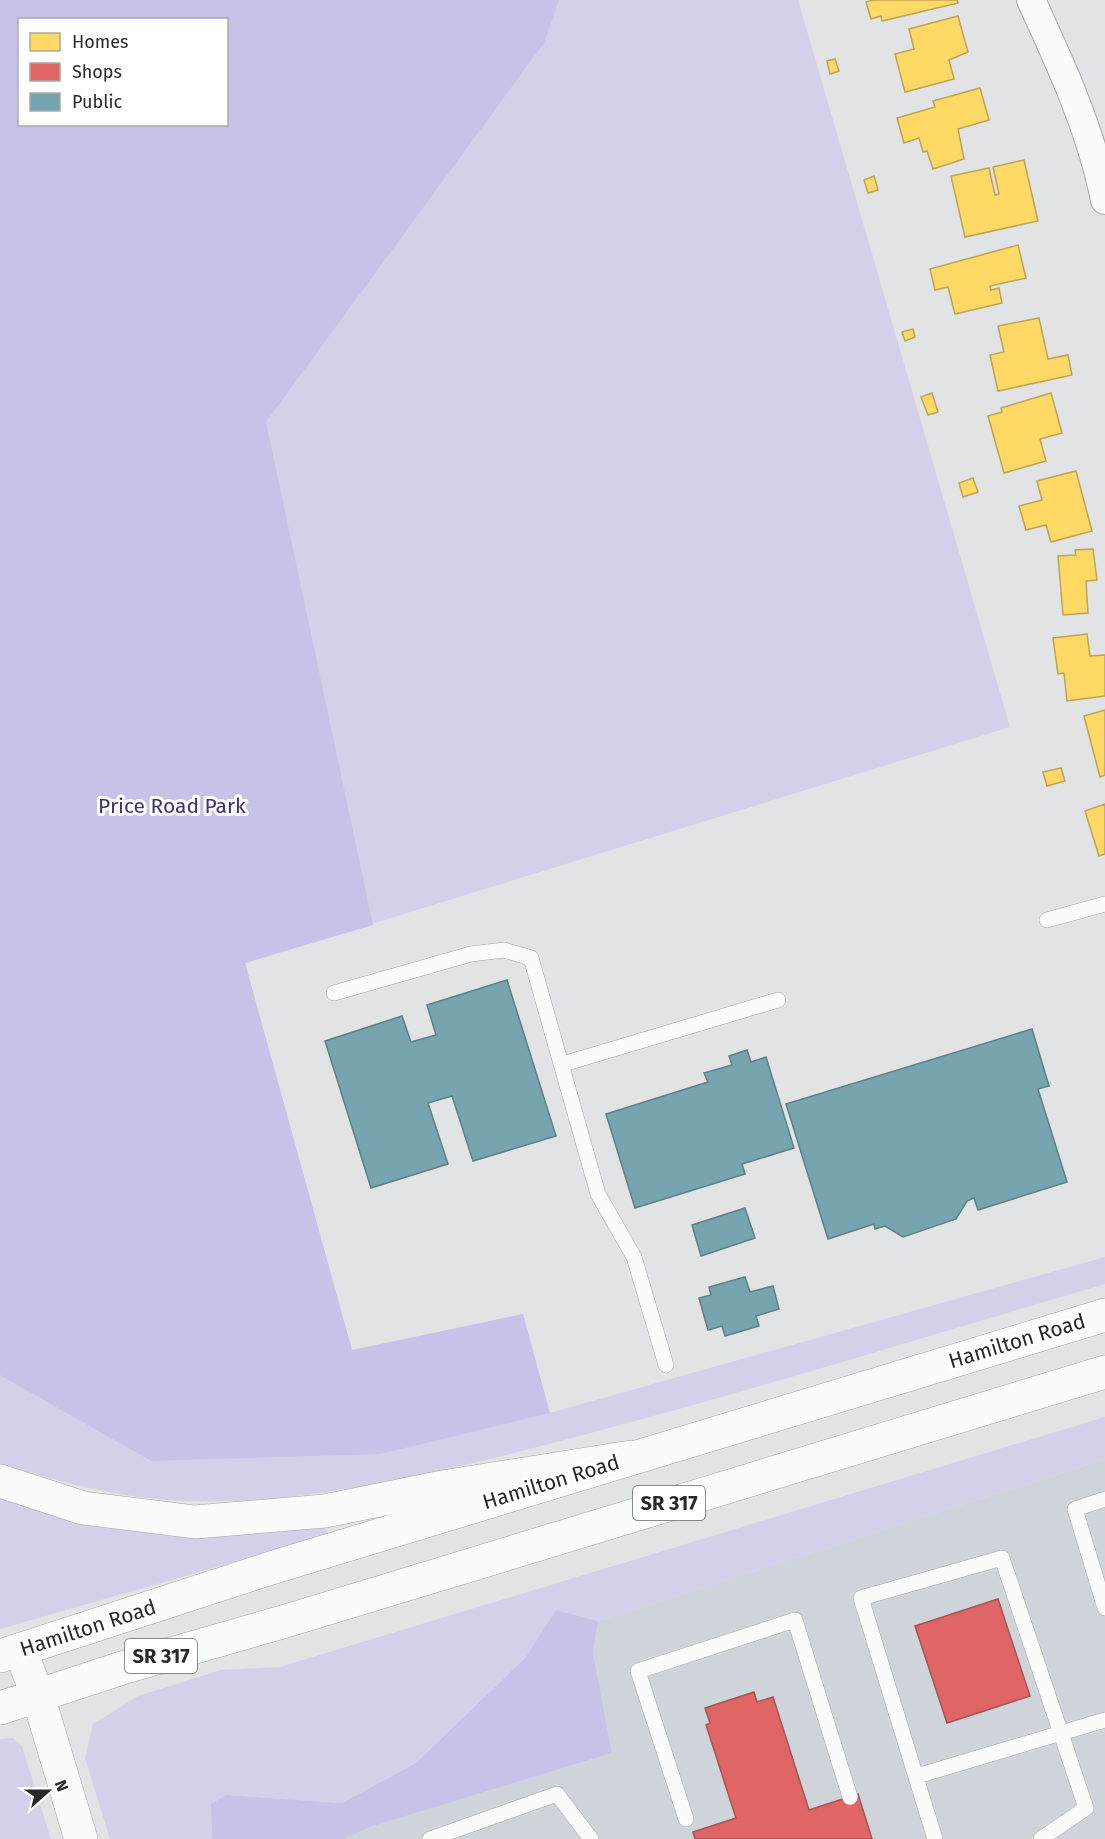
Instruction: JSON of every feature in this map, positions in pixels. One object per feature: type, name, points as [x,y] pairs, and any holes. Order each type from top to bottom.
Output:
[{"type":"main road","name":"Hamilton Road","points":[[10,1653],[270,1568],[1105,1315]]},
{"type":"main road","name":"SR 317","points":[[0,1708],[122,1668],[286,1621],[1105,1372]]},
{"type":"main road","points":[[0,1481],[82,1508],[195,1522],[325,1511],[443,1488],[631,1457]]},
{"type":"main road","points":[[10,1653],[38,1696],[81,1839]]},
{"type":"street","points":[[1031,0],[1065,75],[1087,133],[1104,191]]},
{"type":"lane","points":[[1047,920],[1105,904]]},
{"type":"lane","points":[[334,993],[471,954],[504,950],[531,958],[563,1064],[598,1194],[634,1257],[666,1365]]},
{"type":"lane","points":[[563,1064],[778,1000]]},
{"type":"lane","points":[[1105,1499],[1075,1509],[1105,1608]]},
{"type":"lane","points":[[935,1839],[861,1598],[1002,1558],[1086,1808],[1041,1839]]},
{"type":"lane","points":[[686,1819],[638,1671],[795,1620],[850,1797]]},
{"type":"lane","points":[[917,1776],[1105,1720]]},
{"type":"lane","points":[[430,1839],[557,1794],[591,1839]]},
{"type":"shaded area","points":[[1105,1459],[1105,1839],[345,1839],[370,1827],[612,1753],[593,1652],[598,1621]]},
{"type":"green space","points":[[0,0],[798,0],[1010,727],[245,963],[380,1453],[550,1413],[1105,1257],[1105,1284],[639,1420],[474,1463],[371,1485],[268,1499],[217,1501],[146,1498],[62,1481],[0,1464]]},
{"type":"green space","name":"Price Road Park","points":[[0,0],[559,0],[544,43],[266,422],[373,925],[245,963],[352,1350],[523,1314],[550,1413],[380,1454],[151,1461],[0,1375]]},
{"type":"green space","points":[[1105,1417],[1105,1459],[598,1621],[556,1610],[526,1657],[416,1763],[342,1803],[226,1795],[211,1804],[212,1839],[110,1839],[85,1758],[93,1724],[138,1696],[221,1670],[280,1667]]},
{"type":"green space","points":[[0,1494],[324,1523],[328,1535],[0,1629]]},
{"type":"green space","points":[[556,1610],[598,1621],[593,1652],[612,1753],[370,1827],[345,1839],[212,1839],[211,1804],[226,1795],[342,1803],[416,1763],[526,1657]]},
{"type":"green space","points":[[13,1738],[22,1746],[51,1839],[0,1839],[0,1739]]},
{"type":"building: Homes","points":[[873,0],[957,0],[958,3],[882,21],[881,16],[871,19],[866,2]]},
{"type":"building: Homes","points":[[958,16],[968,52],[949,60],[954,79],[905,92],[895,54],[914,49],[909,29]]},
{"type":"building: Homes","points":[[835,59],[839,71],[830,74],[827,61]]},
{"type":"building: Homes","points":[[980,88],[989,120],[958,129],[964,159],[933,169],[927,151],[923,152],[919,138],[904,143],[897,118],[935,107],[933,101]]},
{"type":"building: Homes","points":[[1024,160],[1038,221],[965,237],[951,176],[989,168],[995,195],[999,194],[993,167]]},
{"type":"building: Homes","points":[[874,176],[878,190],[868,193],[864,180]]},
{"type":"building: Homes","points":[[1018,245],[1026,278],[990,286],[991,290],[999,288],[1002,303],[955,314],[948,287],[935,290],[930,269]]},
{"type":"building: Homes","points":[[1039,318],[1048,359],[1068,355],[1072,375],[998,391],[990,355],[1004,352],[998,326]]},
{"type":"building: Homes","points":[[913,329],[915,337],[905,341],[902,332]]},
{"type":"building: Homes","points":[[932,393],[938,412],[928,415],[921,397]]},
{"type":"building: Homes","points":[[1051,393],[1062,433],[1040,439],[1046,461],[1004,473],[988,416],[1002,412],[1001,408]]},
{"type":"building: Homes","points":[[1076,471],[1092,531],[1051,542],[1046,525],[1026,530],[1019,506],[1042,500],[1037,481]]},
{"type":"building: Homes","points":[[973,478],[978,492],[963,497],[959,483]]},
{"type":"building: Homes","points":[[1093,549],[1097,580],[1086,581],[1088,613],[1063,615],[1058,556],[1076,555],[1075,550]]},
{"type":"building: Homes","points":[[1087,634],[1090,656],[1105,655],[1105,696],[1067,701],[1064,673],[1058,674],[1053,638]]},
{"type":"building: Homes","points":[[1105,710],[1105,775],[1100,777],[1084,716]]},
{"type":"building: Homes","points":[[1061,768],[1065,781],[1047,786],[1043,772]]},
{"type":"building: Homes","points":[[1105,804],[1105,854],[1099,856],[1085,811]]},
{"type":"building: Shops","points":[[998,1599],[1030,1696],[947,1723],[915,1626]]},
{"type":"building: Shops","points":[[754,1692],[757,1702],[773,1697],[809,1810],[858,1794],[872,1839],[695,1839],[693,1832],[736,1818],[706,1725],[710,1723],[705,1708]]},
{"type":"building: Public","points":[[507,980],[556,1136],[473,1161],[452,1096],[428,1103],[448,1164],[371,1188],[325,1041],[402,1016],[411,1042],[436,1035],[427,1005]]},
{"type":"building: Public","points":[[1032,1029],[1049,1086],[1038,1089],[1067,1182],[978,1210],[974,1198],[967,1201],[956,1219],[903,1237],[885,1226],[875,1229],[874,1224],[828,1239],[786,1104]]},
{"type":"building: Public","points":[[747,1050],[751,1062],[766,1057],[794,1148],[742,1164],[745,1174],[635,1208],[606,1114],[708,1082],[704,1073],[732,1065],[729,1056]]},
{"type":"building: Public","points":[[745,1208],[755,1238],[701,1256],[692,1225]]},
{"type":"building: Public","points":[[745,1277],[750,1292],[773,1286],[779,1309],[756,1316],[759,1326],[725,1336],[722,1326],[708,1330],[699,1298],[711,1295],[709,1287]]}]
